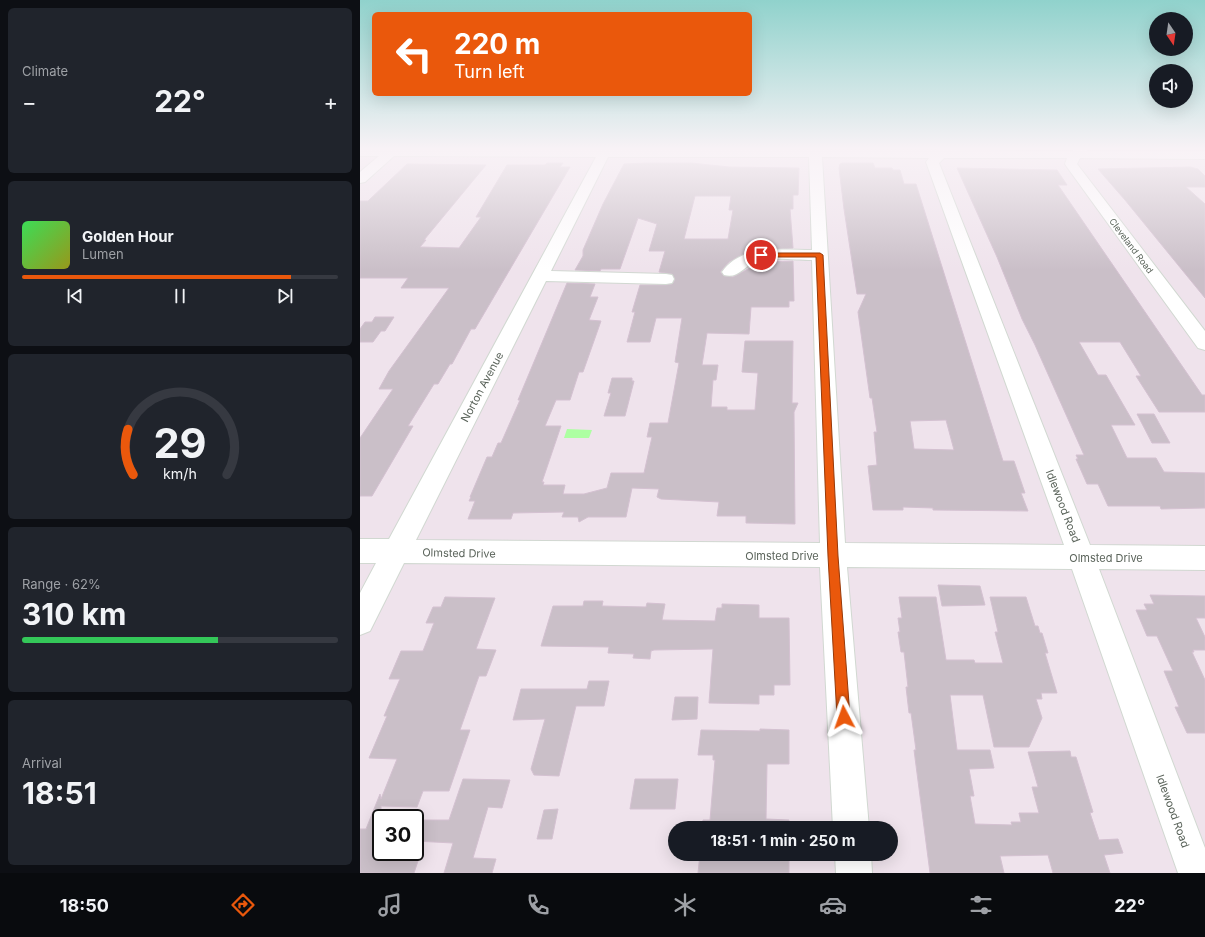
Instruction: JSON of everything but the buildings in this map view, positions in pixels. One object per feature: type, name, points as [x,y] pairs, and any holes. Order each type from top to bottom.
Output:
[{"type":"street","name":"Norton Avenue","points":[[360,621],[585,189]]},
{"type":"street","points":[[817,189],[833,556],[851,821]]},
{"type":"street","name":"Idlewood Road","points":[[942,189],[1082,559],[1196,873]]},
{"type":"street","name":"Cleveland Road","points":[[1089,189],[1205,344]]},
{"type":"street","points":[[730,272],[748,259],[761,255],[820,255]]},
{"type":"street","points":[[540,276],[666,278]]},
{"type":"street","name":"Olmsted Drive","points":[[360,552],[1082,559],[1205,558]]},
{"type":"street","points":[[853,861],[854,873]]},
{"type":"shaded area","points":[[567,429],[592,430],[589,438],[564,438]]},
{"type":"route","points":[[761,255],[820,255],[833,556],[844,717]]}]
